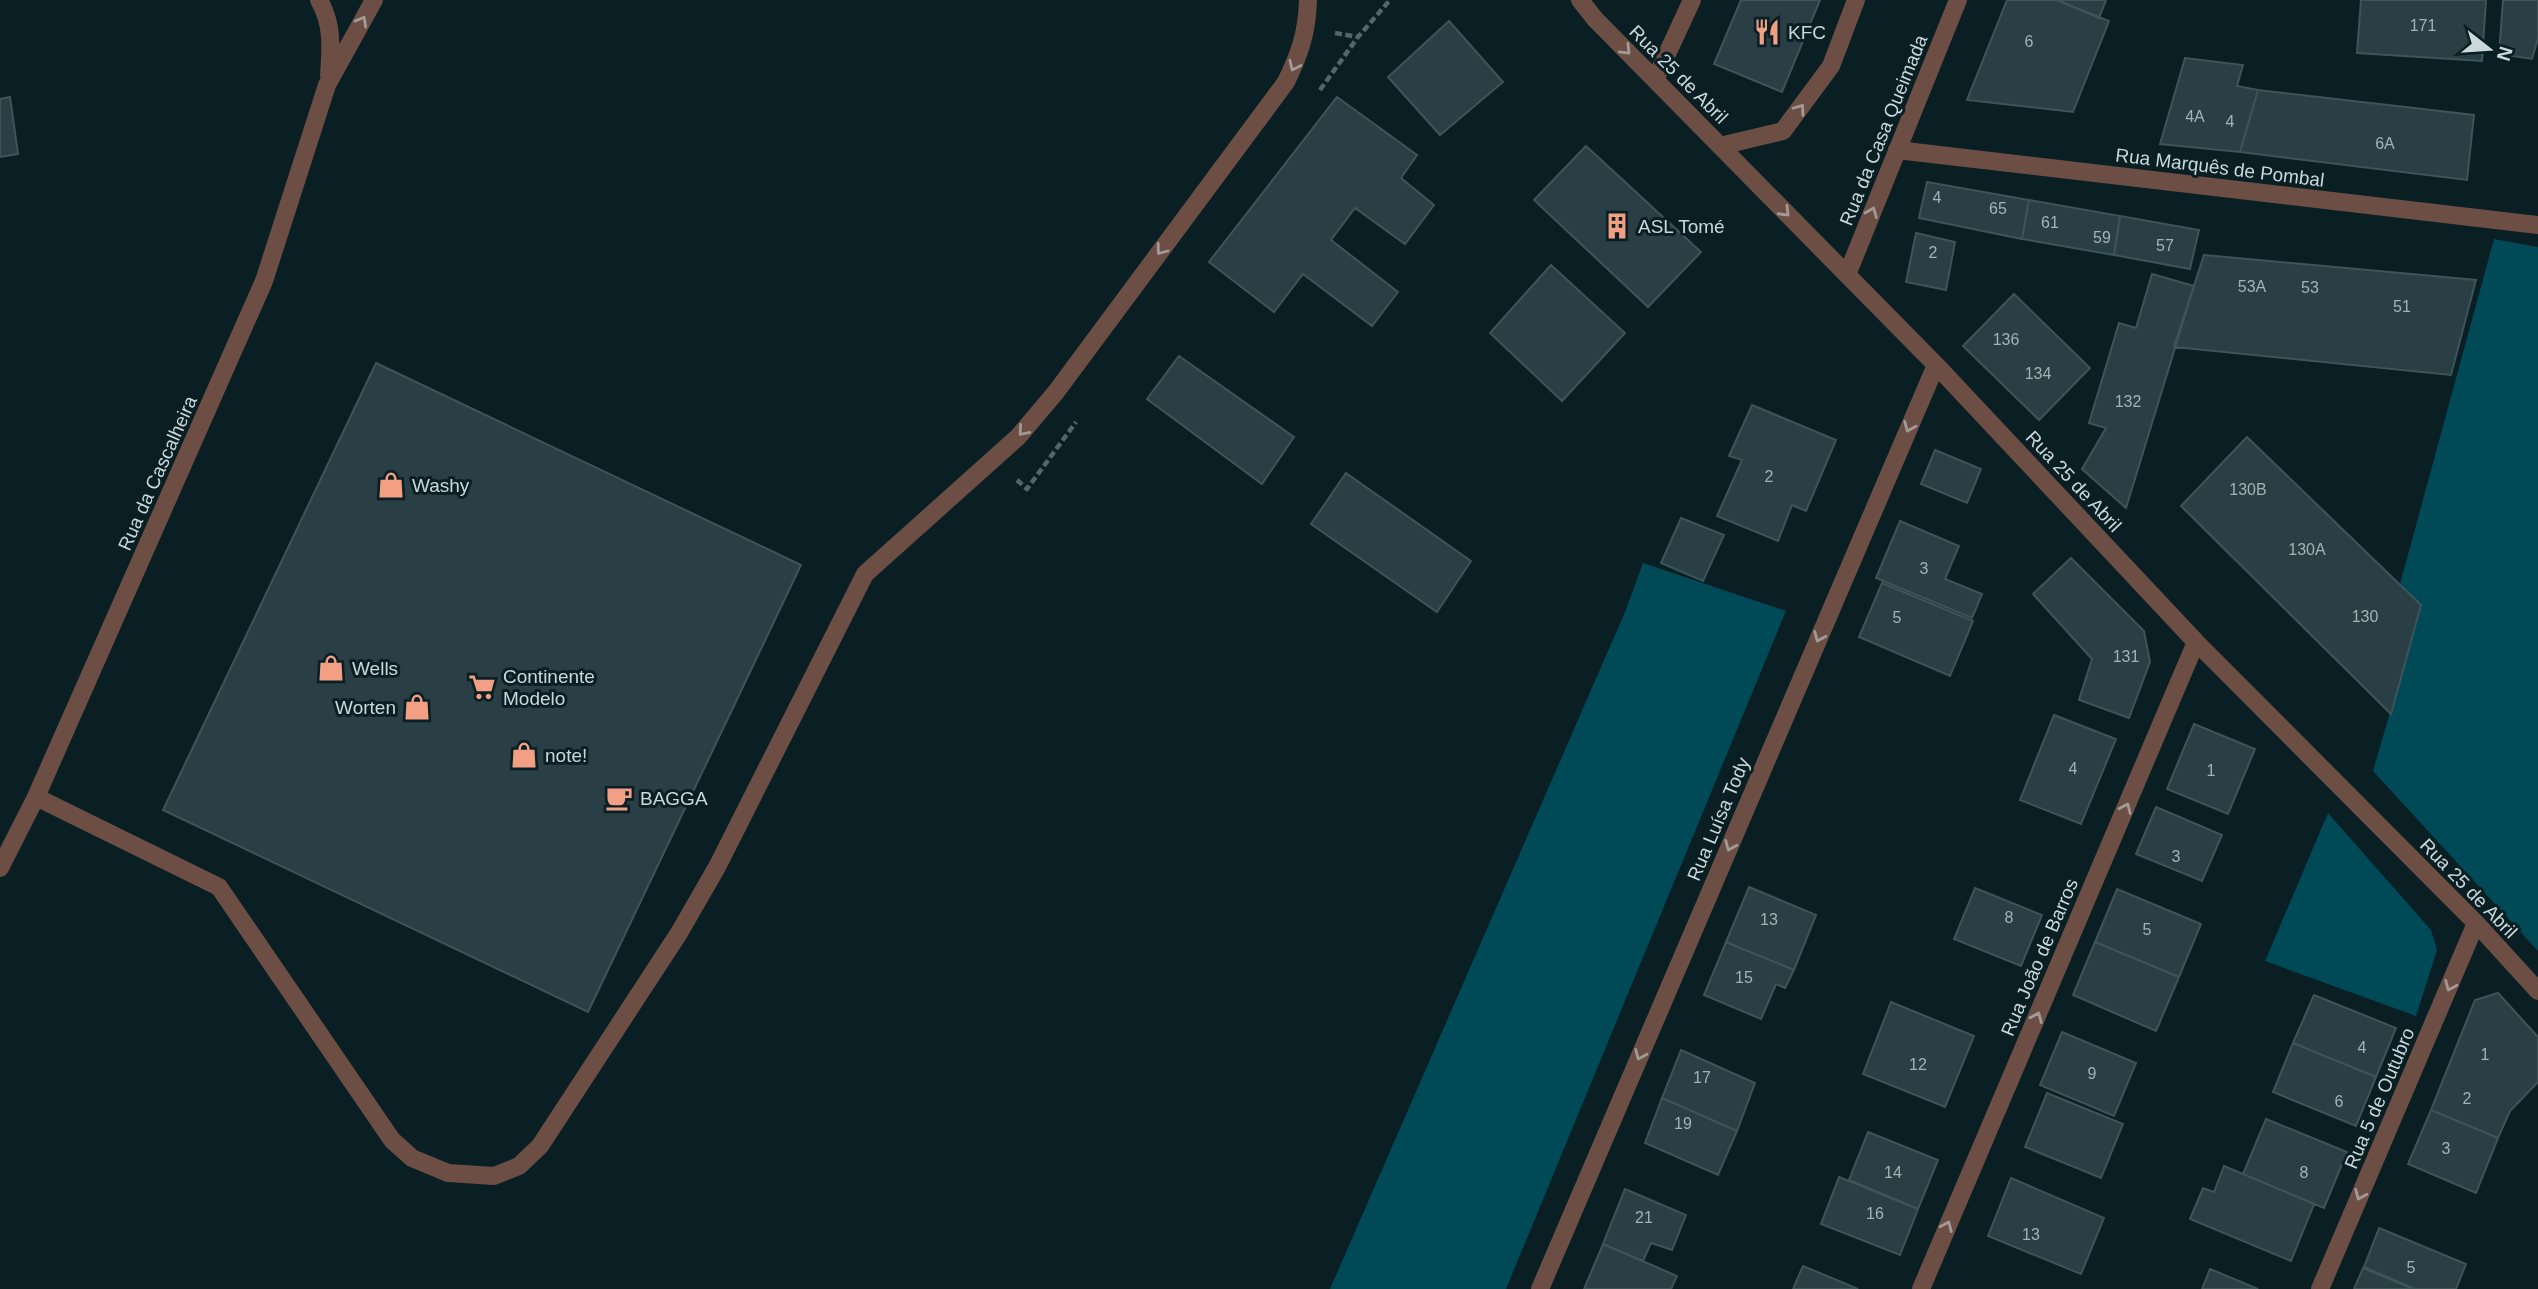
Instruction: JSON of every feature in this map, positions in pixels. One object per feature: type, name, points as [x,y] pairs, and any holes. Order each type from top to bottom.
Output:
[{"type":"street","name":"Rua da Cascalheira","points":[[0,868],[36,797],[264,281],[327,85],[332,43],[326,11],[319,0]]},
{"type":"street","name":"Rua da Cascalheira","points":[[327,85],[374,0]]},
{"type":"street","points":[[36,797],[219,887],[392,1140],[412,1158],[448,1173],[494,1176],[520,1166],[540,1146],[679,933],[717,867],[865,574],[1010,444],[1056,392],[1286,82],[1299,57],[1307,28],[1308,0]]},
{"type":"street","name":"Rua 25 de Abril","points":[[1580,0],[1595,19],[1936,365],[2196,642],[2476,923],[2538,991]]},
{"type":"street","points":[[1655,80],[1692,0]]},
{"type":"street","points":[[1720,146],[1783,131],[1831,66],[1856,0]]},
{"type":"street","name":"Rua da Casa Queimada","points":[[1847,275],[1958,0]]},
{"type":"street","name":"Rua Marquês de Pombal","points":[[1897,150],[2538,225]]},
{"type":"street","name":"Rua Luísa Tody","points":[[1540,1289],[1936,365]]},
{"type":"street","name":"Rua João de Barros","points":[[1921,1289],[2196,642]]},
{"type":"street","name":"Rua 5 de Outubro","points":[[2320,1289],[2476,923]]},
{"type":"shaded area","points":[[2494,239],[2538,247],[2538,951],[2373,771],[2421,605],[2400,584]]},
{"type":"shaded area","points":[[1643,563],[1786,611],[1506,1289],[1330,1289],[1625,612]]},
{"type":"shaded area","points":[[2328,813],[2431,930],[2437,950],[2416,1016],[2265,961]]},
{"type":"building","name":"KFC","points":[[1741,0],[1820,0],[1782,92],[1714,64]]},
{"type":"building","points":[[2007,0],[2057,0],[2109,21],[2073,112],[1967,100]]},
{"type":"building","points":[[2057,0],[2106,0],[2099,18]]},
{"type":"building","points":[[2361,0],[2486,0],[2482,61],[2357,53]]},
{"type":"building","points":[[2503,0],[2538,0],[2538,38],[2532,59],[2499,54]]},
{"type":"building","points":[[1449,21],[1503,82],[1440,135],[1388,77]]},
{"type":"building","points":[[2185,58],[2243,65],[2237,86],[2258,90],[2240,152],[2160,144]]},
{"type":"building","points":[[2258,90],[2474,115],[2467,180],[2240,152]]},
{"type":"building","points":[[10,97],[18,154],[0,157],[0,99]]},
{"type":"building","points":[[1337,97],[1417,155],[1401,178],[1434,205],[1405,244],[1355,208],[1331,240],[1398,292],[1372,326],[1303,274],[1274,312],[1209,262]]},
{"type":"building","name":"ASL Tomé","points":[[1586,146],[1701,252],[1648,307],[1534,200]]},
{"type":"building","points":[[1927,182],[2029,200],[2022,239],[1919,218]]},
{"type":"building","points":[[2029,200],[2120,216],[2114,255],[2022,239]]},
{"type":"building","points":[[2120,216],[2199,230],[2190,269],[2114,255]]},
{"type":"building","points":[[1916,233],[1955,242],[1946,290],[1906,282]]},
{"type":"building","points":[[2204,255],[2476,280],[2451,375],[2174,347]]},
{"type":"building","points":[[1551,265],[1625,333],[1562,401],[1490,333]]},
{"type":"building","points":[[2152,274],[2194,286],[2126,508],[2082,469],[2106,428],[2089,423],[2119,323],[2136,328]]},
{"type":"building","points":[[2014,294],[2090,368],[2039,420],[1963,346]]},
{"type":"building","points":[[1179,356],[1294,437],[1262,484],[1147,399]]},
{"type":"building","name":"Continente Modelo","points":[[376,363],[801,565],[588,1012],[163,810]]},
{"type":"building","points":[[1752,405],[1836,440],[1806,511],[1792,505],[1778,541],[1717,516],[1742,460],[1729,456]]},
{"type":"building","points":[[2247,437],[2421,605],[2391,714],[2181,506]]},
{"type":"building","points":[[1935,450],[1981,469],[1967,503],[1921,484]]},
{"type":"building","points":[[1346,473],[1471,561],[1437,612],[1311,524]]},
{"type":"building","points":[[1681,518],[1724,535],[1703,581],[1661,563]]},
{"type":"building","points":[[1900,521],[1959,546],[1945,579],[1982,594],[1972,618],[1876,578]]},
{"type":"building","points":[[2071,558],[2144,631],[2150,662],[2129,718],[2079,700],[2092,659],[2033,594]]},
{"type":"building","points":[[1882,583],[1973,621],[1950,676],[1859,637]]},
{"type":"building","points":[[2054,715],[2116,739],[2081,824],[2020,800]]},
{"type":"building","points":[[2194,724],[2255,749],[2228,814],[2167,789]]},
{"type":"building","points":[[2156,807],[2222,835],[2202,881],[2136,854]]},
{"type":"building","points":[[1749,887],[1816,915],[1794,970],[1726,942]]},
{"type":"building","points":[[1975,888],[2042,915],[2021,966],[1954,939]]},
{"type":"building","points":[[2117,889],[2201,924],[2179,977],[2095,942]]},
{"type":"building","points":[[1726,942],[1794,970],[1785,988],[1776,984],[1761,1019],[1704,995]]},
{"type":"building","points":[[2095,942],[2179,977],[2156,1031],[2073,995]]},
{"type":"building","points":[[2498,993],[2538,1037],[2538,1082],[2510,1111],[2498,1138],[2431,1110],[2475,1000]]},
{"type":"building","points":[[2314,995],[2396,1028],[2376,1077],[2293,1043]]},
{"type":"building","points":[[1891,1002],[1974,1036],[1945,1107],[1863,1074]]},
{"type":"building","points":[[2062,1032],[2136,1063],[2114,1116],[2040,1085]]},
{"type":"building","points":[[2293,1043],[2376,1077],[2356,1126],[2273,1092]]},
{"type":"building","points":[[1681,1050],[1755,1083],[1737,1131],[1662,1098]]},
{"type":"building","points":[[2047,1093],[2123,1124],[2101,1178],[2025,1147]]},
{"type":"building","points":[[1662,1098],[1737,1131],[1718,1175],[1645,1143]]},
{"type":"building","points":[[2431,1110],[2498,1138],[2476,1193],[2408,1164]]},
{"type":"building","points":[[2266,1119],[2347,1152],[2324,1208],[2243,1174]]},
{"type":"building","points":[[1868,1132],[1938,1160],[1918,1209],[1849,1180]]},
{"type":"building","points":[[2224,1166],[2314,1204],[2291,1261],[2190,1219],[2203,1188],[2214,1192]]},
{"type":"building","points":[[1839,1177],[1918,1209],[1900,1255],[1821,1224]]},
{"type":"building","points":[[2011,1178],[2104,1218],[2081,1274],[1988,1236]]},
{"type":"building","points":[[1625,1189],[1686,1215],[1672,1250],[1651,1243],[1643,1261],[1603,1244]]},
{"type":"building","points":[[2379,1228],[2466,1264],[2456,1289],[2415,1289],[2364,1267]]},
{"type":"building","points":[[1603,1244],[1677,1276],[1671,1289],[1584,1289]]},
{"type":"building","points":[[1803,1266],[1858,1289],[1793,1289]]},
{"type":"building","points":[[2363,1268],[2413,1289],[2354,1289]]},
{"type":"building","points":[[2210,1269],[2258,1289],[2202,1289]]},
{"type":"place","name":"KFC","points":[[1767,32]]},
{"type":"place","name":"ASL Tomé","points":[[1617,226]]},
{"type":"place","name":"Washy","points":[[391,485]]},
{"type":"place","name":"Wells","points":[[331,668]]},
{"type":"place","name":"Continente Modelo","points":[[482,687]]},
{"type":"place","name":"Worten","points":[[417,707]]},
{"type":"place","name":"note!","points":[[524,755]]},
{"type":"place","name":"BAGGA","points":[[619,798]]}]
